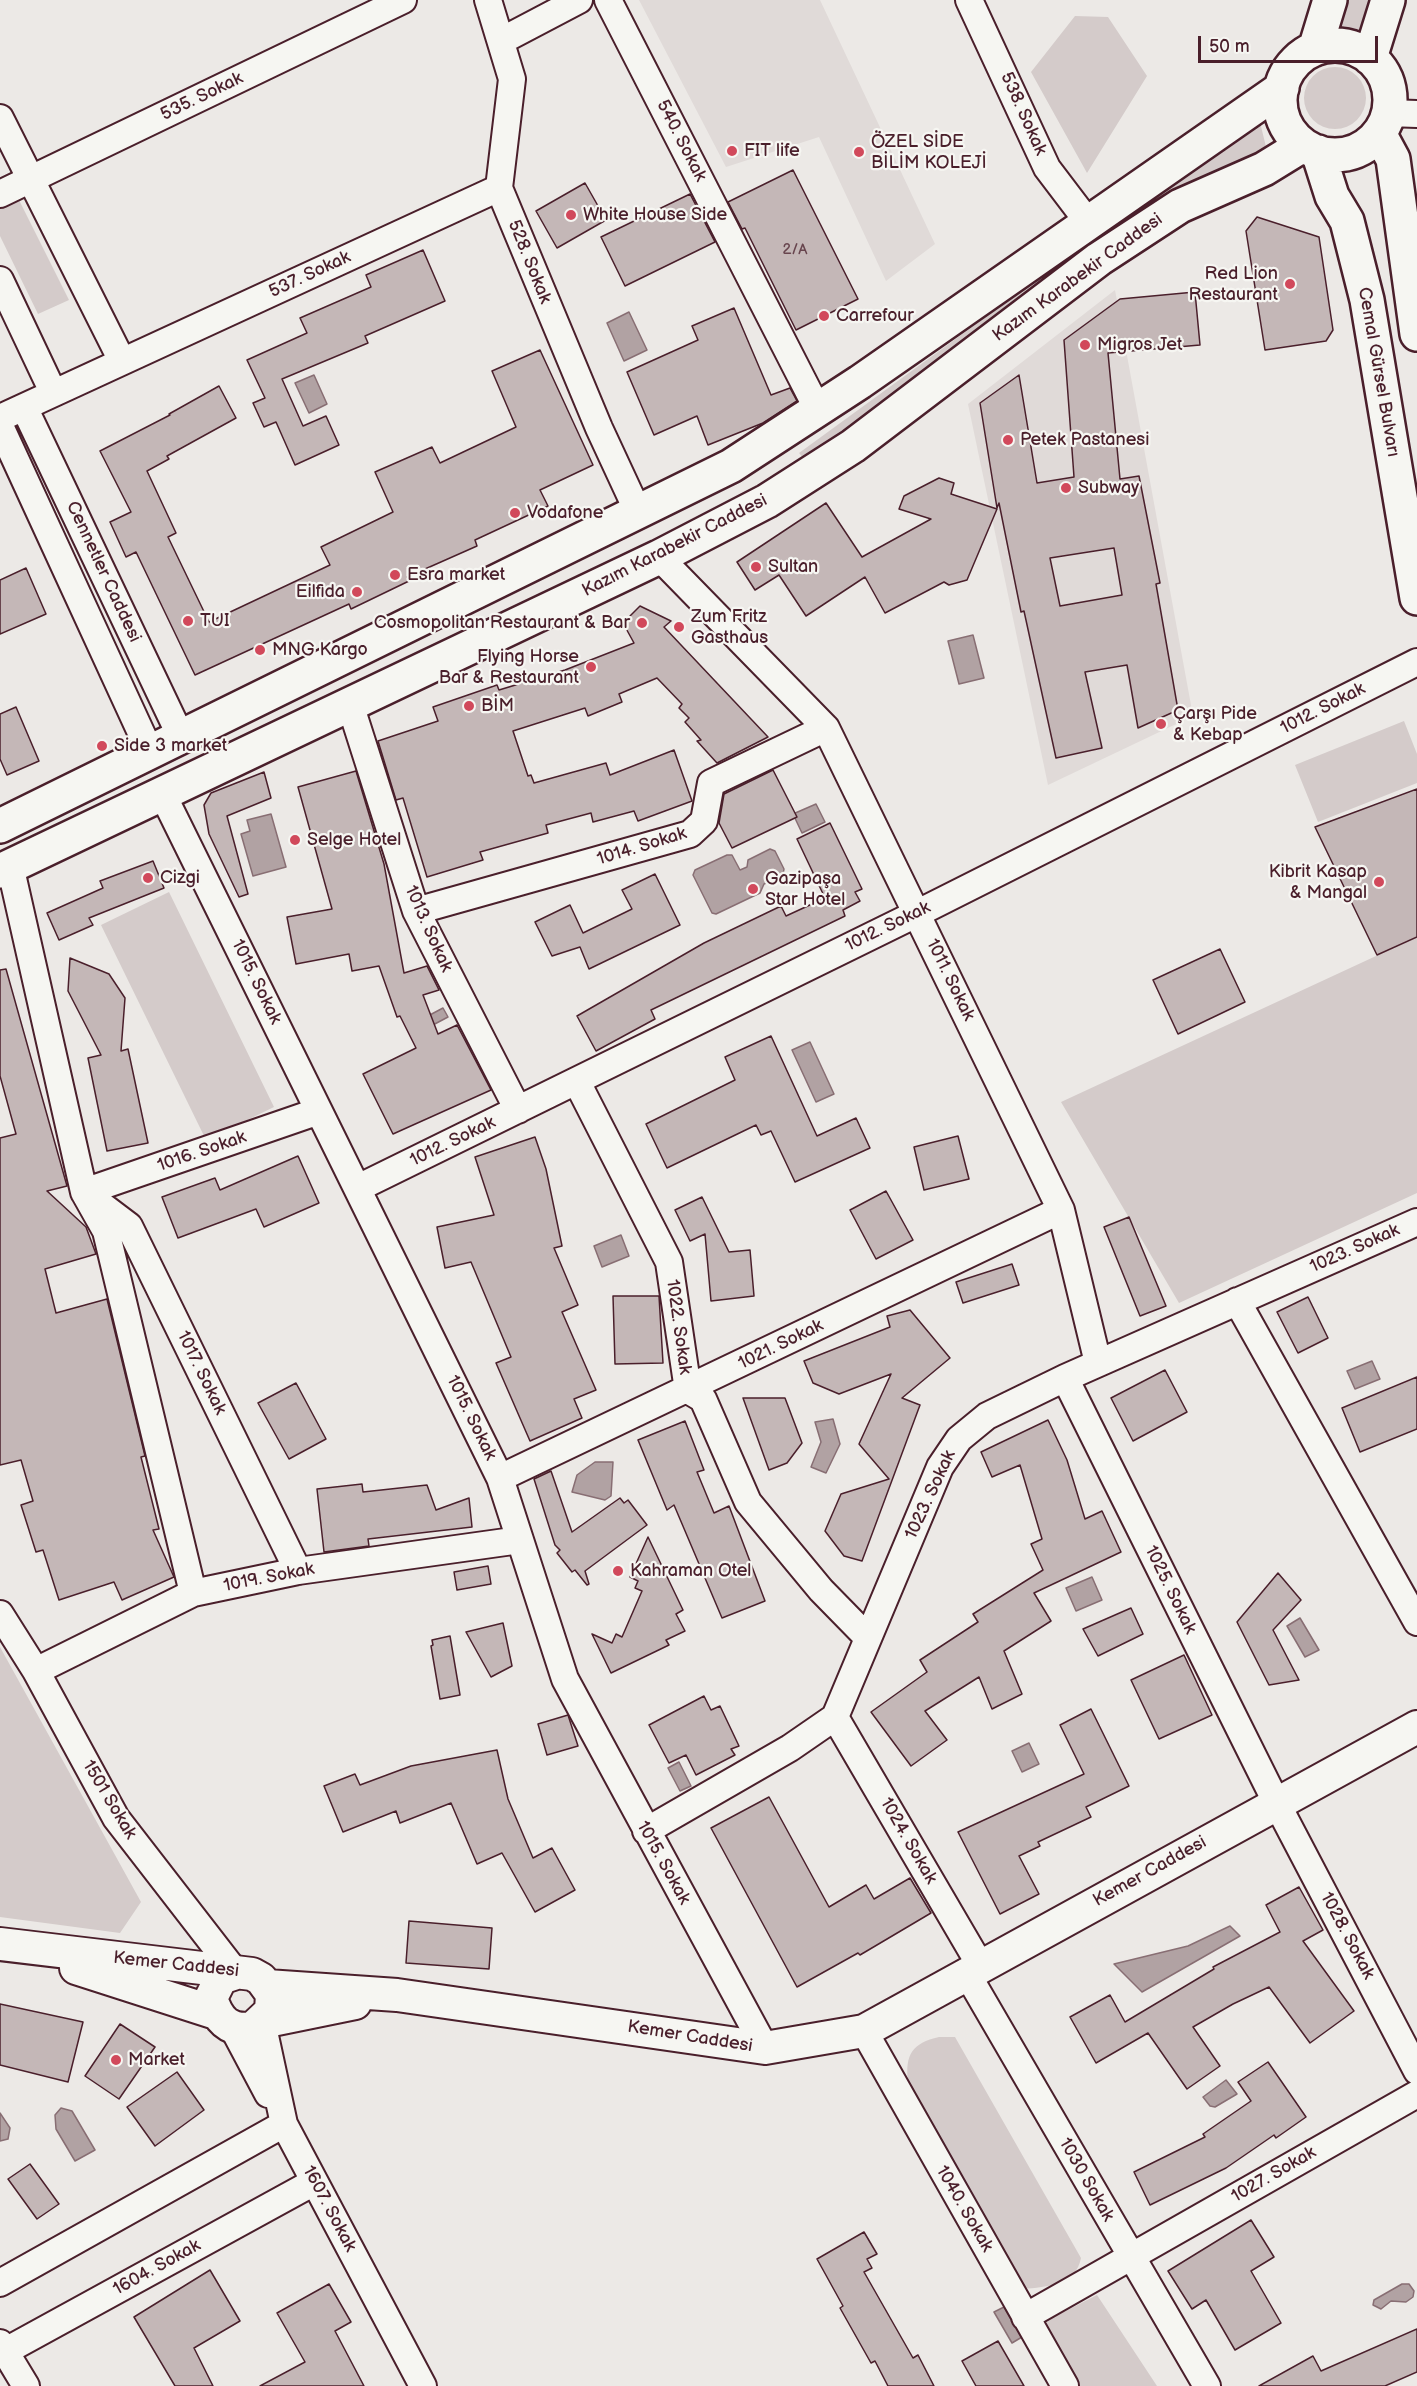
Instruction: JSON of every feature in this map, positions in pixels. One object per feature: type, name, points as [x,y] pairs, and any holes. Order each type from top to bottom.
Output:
[{"type":"main road","points":[[1315,49],[1330,0]]},
{"type":"main road","points":[[1370,58],[1388,0]]},
{"type":"main road","points":[[1395,120],[1360,149],[1347,154],[1310,149],[1287,127],[1283,117],[1282,88],[1294,64],[1315,49],[1341,46],[1370,58],[1381,70],[1388,84],[1395,120],[1393,159],[1417,334]]},
{"type":"main road","points":[[0,826],[731,466],[818,410],[1282,88]]},
{"type":"main road","name":"Kazım Karabekir Caddesi","points":[[5,868],[659,557],[767,501],[853,446],[1099,259],[1180,206],[1310,149]]},
{"type":"main road","name":"Cemal Gürsel Bulvarı","points":[[1310,149],[1332,196],[1347,221],[1367,300],[1417,598]]},
{"type":"street","name":"535. Sokak","points":[[0,194],[403,0]]},
{"type":"street","name":"528. Sokak","points":[[488,0],[512,79],[499,188],[585,395],[638,512]]},
{"type":"street","points":[[501,42],[579,0]]},
{"type":"street","name":"540. Sokak","points":[[608,0],[818,410]]},
{"type":"street","name":"538. Sokak","points":[[969,0],[1047,168],[1088,222]]},
{"type":"street","points":[[0,118],[122,361],[0,418]]},
{"type":"street","name":"537. Sokak","points":[[122,361],[499,188]]},
{"type":"street","points":[[0,280],[53,392]]},
{"type":"street","name":"Cennetler Caddesi","points":[[24,407],[181,737]]},
{"type":"street","name":"Cennetler Caddesi","points":[[0,426],[150,752]]},
{"type":"street","name":"1011. Sokak","points":[[659,557],[826,728],[1061,1210],[1098,1363]]},
{"type":"street","name":"1012. Sokak","points":[[358,1188],[918,913],[1417,662]]},
{"type":"street","name":"1013. Sokak","points":[[350,704],[416,911],[518,1110]]},
{"type":"street","name":"1014. Sokak","points":[[416,911],[690,834],[704,821],[711,783],[826,728]]},
{"type":"street","name":"1015. Sokak","points":[[162,793],[500,1478],[565,1679],[645,1831],[765,2048]]},
{"type":"street","points":[[5,868],[84,1192],[106,1231],[193,1593]]},
{"type":"street","name":"1022. Sokak","points":[[577,1082],[669,1262],[687,1390],[703,1400],[748,1502],[820,1590],[868,1638]]},
{"type":"street","name":"1016. Sokak","points":[[84,1192],[319,1111]]},
{"type":"street","name":"1017. Sokak","points":[[84,1192],[129,1226],[298,1571]]},
{"type":"street","name":"1021. Sokak","points":[[500,1478],[1061,1210]]},
{"type":"street","name":"1023. Sokak","points":[[835,1717],[940,1467],[959,1439],[987,1416],[1065,1378],[1417,1222]]},
{"type":"street","points":[[1237,1301],[1417,1622]]},
{"type":"street","name":"1025. Sokak","points":[[1065,1378],[1276,1802]]},
{"type":"street","name":"1019. Sokak","points":[[36,1671],[193,1593],[298,1571],[520,1540]]},
{"type":"street","name":"1501 Sokak","points":[[0,1614],[36,1671],[116,1818],[236,1973]]},
{"type":"street","points":[[645,1831],[790,1748],[835,1717]]},
{"type":"street","name":"1024. Sokak","points":[[835,1717],[973,1969]]},
{"type":"street","name":"Kemer Caddesi","points":[[4,1944],[252,1974],[267,1986],[397,1995],[765,2048],[864,2031],[1276,1802],[1417,1727]]},
{"type":"street","name":"1028. Sokak","points":[[1276,1802],[1417,2070]]},
{"type":"street","points":[[4,1944],[237,2021],[397,1995]]},
{"type":"street","name":"1030 Sokak","points":[[973,1969],[1130,2257],[1207,2386]]},
{"type":"street","points":[[236,1973],[221,1978],[211,1998],[237,2021]]},
{"type":"street","points":[[237,2021],[271,2012],[272,1994],[267,1986]]},
{"type":"street","name":"1607. Sokak","points":[[237,2021],[284,2124],[423,2386]]},
{"type":"street","name":"1040. Sokak","points":[[864,2031],[1065,2386]]},
{"type":"street","name":"1027. Sokak","points":[[1025,2317],[1417,2094]]},
{"type":"street","points":[[0,2283],[284,2124]]},
{"type":"street","name":"1604. Sokak","points":[[2,2349],[314,2182]]},
{"type":"street","points":[[2,2349],[26,2386]]},
{"type":"shaded area","name":"ÖZEL SİDE BİLİM KOLEJİ","points":[[639,0],[820,0],[935,244],[886,281],[819,137],[726,167]]},
{"type":"shaded area","points":[[1349,0],[1375,0],[1366,31],[1338,25]]},
{"type":"shaded area","points":[[1075,16],[1108,17],[1147,76],[1087,173],[1031,72]]},
{"type":"shaded area","points":[[1329,67],[1341,67],[1357,76],[1364,86],[1366,98],[1364,110],[1357,120],[1341,129],[1329,129],[1318,124],[1309,115],[1304,104],[1304,92],[1309,81],[1318,72]]},
{"type":"shaded area","points":[[1259,118],[1267,151],[1180,186],[805,460],[799,453]]},
{"type":"shaded area","points":[[19,200],[69,300],[38,314],[0,236],[0,209]]},
{"type":"shaded area","points":[[1115,290],[1193,716],[1048,785],[968,404]]},
{"type":"shaded area","points":[[629,312],[647,350],[624,361],[607,323]]},
{"type":"shaded area","points":[[314,375],[327,404],[309,413],[295,383]]},
{"type":"shaded area","points":[[973,635],[984,678],[959,684],[948,641]]},
{"type":"shaded area","points":[[1404,721],[1417,754],[1417,783],[1318,822],[1295,765]]},
{"type":"shaded area","points":[[816,804],[825,822],[802,833],[793,814]]},
{"type":"shaded area","points":[[271,814],[286,867],[253,876],[241,834],[250,831],[247,820]]},
{"type":"shaded area","points":[[770,849],[775,851],[784,869],[783,875],[764,884],[760,893],[716,914],[712,913],[693,875],[695,870],[727,855],[732,855],[740,870],[747,867],[748,860]]},
{"type":"shaded area","points":[[169,892],[274,1107],[206,1140],[101,925]]},
{"type":"shaded area","points":[[1417,937],[1417,1193],[1179,1303],[1061,1102]]},
{"type":"shaded area","points":[[443,1008],[448,1017],[414,1035],[409,1026]]},
{"type":"shaded area","points":[[810,1042],[834,1094],[816,1102],[792,1050]]},
{"type":"shaded area","points":[[621,1235],[629,1256],[602,1267],[594,1246]]},
{"type":"shaded area","points":[[1372,1361],[1380,1379],[1355,1389],[1347,1371]]},
{"type":"shaded area","points":[[833,1419],[840,1444],[826,1473],[811,1467],[821,1442],[815,1422]]},
{"type":"shaded area","points":[[595,1462],[613,1462],[611,1496],[605,1500],[572,1492],[577,1475]]},
{"type":"shaded area","points":[[1092,1577],[1102,1600],[1076,1611],[1066,1588]]},
{"type":"shaded area","points":[[1300,1618],[1319,1650],[1305,1657],[1287,1626]]},
{"type":"shaded area","points":[[0,1647],[141,1902],[120,1933],[0,1917]]},
{"type":"shaded area","points":[[1029,1743],[1039,1764],[1022,1772],[1012,1751]]},
{"type":"shaded area","points":[[679,1762],[691,1786],[680,1791],[668,1768]]},
{"type":"shaded area","points":[[1230,1926],[1240,1936],[1142,1992],[1114,1964],[1188,1946]]},
{"type":"shaded area","points":[[939,2037],[955,2037],[1081,2258],[1078,2267],[1067,2279],[1051,2285],[1023,2289],[1010,2275],[908,2081],[908,2064],[912,2052],[922,2043]]},
{"type":"shaded area","points":[[1226,2080],[1237,2094],[1215,2107],[1210,2106],[1203,2097]]},
{"type":"shaded area","points":[[61,2108],[72,2111],[95,2150],[75,2161],[56,2129],[55,2115]]},
{"type":"shaded area","points":[[0,2113],[10,2128],[8,2139],[0,2141]]},
{"type":"shaded area","points":[[1402,2284],[1409,2284],[1414,2291],[1413,2297],[1406,2302],[1391,2301],[1381,2309],[1373,2305],[1374,2300]]},
{"type":"shaded area","points":[[1097,2295],[1157,2386],[1075,2386],[1044,2335],[1045,2324],[1052,2318]]},
{"type":"shaded area","points":[[1004,2307],[1022,2337],[1012,2343],[994,2312]]},
{"type":"building","points":[[793,170],[858,299],[796,330],[745,228],[742,229],[728,202]]},
{"type":"building","name":"White House Side","points":[[585,183],[606,220],[557,248],[536,211]]},
{"type":"building","points":[[690,194],[715,242],[625,286],[601,237]]},
{"type":"building","name":"Red Lion Restaurant","points":[[1257,217],[1319,237],[1333,330],[1326,341],[1265,350],[1246,231]]},
{"type":"building","points":[[423,250],[445,301],[365,336],[368,343],[282,379],[303,426],[326,416],[339,445],[295,465],[276,422],[264,427],[253,403],[265,398],[247,360],[307,333],[300,318],[371,287],[366,275]]},
{"type":"building","points":[[1195,292],[1200,345],[1108,353],[1120,479],[1139,476],[1160,583],[1156,584],[1178,710],[1138,728],[1127,665],[1085,672],[1102,748],[1056,758],[1024,611],[1021,612],[999,503],[997,508],[980,403],[1019,375],[1037,483],[1074,477],[1064,340],[1120,299]],"holes":[[[1114,548],[1122,595],[1060,606],[1050,558]]]},
{"type":"building","points":[[734,308],[771,395],[790,388],[797,401],[763,423],[708,445],[697,416],[654,435],[627,372],[698,340],[692,326]]},
{"type":"building","points":[[540,350],[593,465],[540,490],[548,506],[475,540],[477,546],[407,577],[409,581],[351,609],[349,604],[195,675],[136,552],[126,557],[110,522],[131,512],[100,451],[170,415],[219,386],[236,418],[167,456],[169,459],[147,471],[176,533],[168,537],[209,622],[330,565],[321,547],[393,512],[375,472],[432,447],[440,463],[516,427],[492,371]]},
{"type":"building","points":[[939,478],[954,483],[951,494],[997,509],[967,580],[949,585],[944,582],[885,613],[865,577],[806,616],[779,575],[755,590],[737,562],[826,503],[862,557],[931,519],[899,509],[904,496]]},
{"type":"building","points":[[26,568],[46,614],[0,634],[0,580]]},
{"type":"building","points":[[640,606],[671,621],[664,627],[768,737],[717,763],[697,741],[701,740],[685,722],[689,718],[679,708],[682,704],[657,678],[619,694],[622,702],[588,716],[585,708],[513,731],[528,776],[531,775],[534,783],[606,763],[610,775],[674,750],[692,801],[638,821],[634,811],[593,822],[591,813],[546,825],[548,833],[480,852],[483,860],[427,877],[403,798],[396,800],[378,741],[438,721],[433,707],[497,685],[499,690],[565,670],[634,643],[623,623]]},
{"type":"building","points":[[16,707],[39,761],[7,775],[0,759],[0,714]]},
{"type":"building","points":[[773,770],[797,817],[732,848],[719,823],[724,794]]},
{"type":"building","points":[[356,771],[384,864],[404,973],[427,966],[439,990],[423,995],[438,1034],[457,1025],[491,1090],[393,1134],[363,1074],[416,1048],[400,1016],[397,1017],[379,966],[352,971],[349,954],[296,964],[287,917],[332,909],[298,787]]},
{"type":"building","points":[[264,772],[271,798],[227,816],[248,894],[239,897],[209,834],[204,805],[211,793]]},
{"type":"building","name":"Kibrit Kasap & Mangal","points":[[1417,789],[1417,937],[1377,955],[1315,827]]},
{"type":"building","points":[[830,823],[862,889],[855,892],[860,901],[843,910],[845,916],[651,1010],[655,1019],[596,1051],[577,1016],[704,943],[781,906],[786,916],[825,898],[797,839]]},
{"type":"building","points":[[153,861],[164,888],[89,918],[93,925],[59,940],[47,913],[103,888],[100,881]]},
{"type":"building","points":[[655,874],[680,925],[589,969],[580,947],[552,956],[535,922],[570,905],[583,933],[632,909],[622,890]]},
{"type":"building","points":[[1220,949],[1245,1002],[1178,1034],[1153,980]]},
{"type":"building","points":[[70,958],[109,974],[125,998],[121,1051],[128,1049],[148,1143],[107,1151],[88,1058],[101,1055],[68,991]]},
{"type":"building","points":[[6,969],[67,1186],[47,1191],[86,1227],[96,1254],[45,1269],[56,1313],[107,1299],[145,1456],[141,1457],[159,1529],[153,1530],[174,1577],[122,1600],[114,1582],[59,1600],[43,1550],[36,1552],[21,1505],[33,1501],[21,1460],[0,1465],[0,1138],[16,1134],[0,1076],[0,970]]},
{"type":"building","points":[[771,1036],[817,1136],[856,1118],[870,1148],[795,1182],[771,1131],[761,1135],[756,1125],[667,1168],[646,1124],[735,1080],[725,1057]]},
{"type":"building","points":[[958,1136],[969,1179],[924,1190],[914,1147]]},
{"type":"building","points":[[535,1137],[546,1169],[562,1246],[554,1248],[578,1305],[562,1312],[596,1390],[574,1399],[582,1418],[530,1441],[496,1363],[511,1357],[471,1262],[445,1268],[437,1227],[494,1215],[475,1157]]},
{"type":"building","points":[[298,1156],[319,1203],[264,1227],[256,1209],[178,1238],[162,1197],[215,1178],[220,1190]]},
{"type":"building","points":[[886,1191],[913,1240],[876,1259],[850,1210]]},
{"type":"building","points":[[702,1197],[729,1252],[750,1250],[754,1296],[711,1301],[705,1234],[690,1241],[675,1210]]},
{"type":"building","points":[[1129,1217],[1166,1306],[1140,1316],[1104,1227]]},
{"type":"building","points":[[1012,1264],[1019,1285],[963,1303],[956,1282]]},
{"type":"building","points":[[613,1296],[659,1296],[663,1363],[615,1364]]},
{"type":"building","points":[[1308,1297],[1328,1338],[1298,1353],[1277,1312]]},
{"type":"building","points":[[910,1310],[950,1358],[902,1398],[920,1405],[862,1561],[844,1556],[825,1531],[841,1494],[889,1479],[859,1444],[891,1374],[839,1394],[813,1383],[804,1361],[890,1327],[887,1316]]},
{"type":"building","points":[[1165,1370],[1187,1412],[1133,1441],[1111,1398]]},
{"type":"building","points":[[1417,1377],[1417,1429],[1360,1452],[1342,1408]]},
{"type":"building","points":[[296,1383],[326,1439],[289,1459],[258,1403]]},
{"type":"building","points":[[743,1398],[785,1398],[802,1443],[787,1463],[769,1470]]},
{"type":"building","points":[[1048,1420],[1067,1460],[1085,1519],[1102,1511],[1121,1552],[1034,1593],[1051,1621],[1004,1651],[1022,1694],[992,1709],[979,1677],[925,1711],[947,1740],[911,1766],[871,1712],[927,1672],[920,1660],[978,1622],[973,1614],[1043,1570],[1031,1544],[1042,1539],[1020,1465],[992,1477],[981,1452]]},
{"type":"building","points":[[685,1421],[704,1470],[697,1472],[714,1513],[729,1506],[765,1601],[722,1618],[674,1505],[667,1510],[638,1440]]},
{"type":"building","points":[[551,1471],[572,1532],[620,1498],[624,1503],[628,1500],[647,1525],[585,1571],[589,1584],[587,1585],[575,1570],[572,1572],[557,1553],[560,1550],[555,1545],[534,1479]]},
{"type":"building","points":[[362,1484],[363,1492],[427,1485],[436,1510],[469,1498],[472,1527],[368,1539],[369,1546],[324,1552],[317,1489]]},
{"type":"building","points":[[648,1537],[683,1610],[676,1614],[685,1631],[666,1640],[669,1645],[611,1673],[592,1634],[612,1643],[616,1634],[622,1637],[642,1591],[635,1588],[638,1581],[630,1577]]},
{"type":"building","points":[[488,1566],[491,1584],[457,1590],[454,1572]]},
{"type":"building","points":[[1278,1573],[1301,1600],[1273,1630],[1299,1680],[1269,1685],[1237,1622]]},
{"type":"building","points":[[1131,1608],[1143,1634],[1098,1656],[1083,1629]]},
{"type":"building","points":[[503,1623],[512,1666],[491,1677],[466,1632]]},
{"type":"building","points":[[450,1636],[460,1695],[440,1699],[431,1646],[433,1645],[432,1640]]},
{"type":"building","points":[[1184,1655],[1212,1715],[1159,1739],[1131,1680]]},
{"type":"building","points":[[704,1696],[711,1710],[720,1706],[739,1746],[731,1749],[735,1755],[696,1775],[686,1755],[669,1763],[649,1725]]},
{"type":"building","points":[[1091,1709],[1129,1786],[1086,1807],[1091,1817],[1038,1842],[1040,1846],[1019,1856],[1039,1894],[1000,1914],[958,1832],[1084,1774],[1060,1725]]},
{"type":"building","points":[[568,1715],[578,1746],[547,1755],[538,1724]]},
{"type":"building","points":[[497,1750],[508,1799],[533,1858],[552,1848],[575,1890],[535,1912],[502,1853],[477,1864],[451,1803],[400,1823],[396,1811],[343,1832],[324,1786],[355,1774],[360,1785],[411,1766]]},
{"type":"building","points":[[769,1797],[829,1907],[866,1885],[874,1899],[910,1878],[931,1913],[860,1955],[858,1953],[797,1987],[711,1828]]},
{"type":"building","points":[[1299,1887],[1323,1930],[1303,1941],[1354,2011],[1310,2043],[1269,1987],[1193,2027],[1220,2066],[1187,2089],[1148,2033],[1096,2063],[1070,2017],[1110,1995],[1125,2022],[1214,1969],[1213,1967],[1280,1932],[1266,1905]]},
{"type":"building","points":[[409,1921],[492,1928],[489,1969],[406,1963]]},
{"type":"building","points":[[0,2004],[83,2022],[68,2082],[0,2065]]},
{"type":"building","points":[[120,2024],[155,2047],[119,2099],[85,2076]]},
{"type":"building","points":[[1268,2062],[1306,2117],[1276,2138],[1274,2135],[1226,2168],[1150,2205],[1134,2172],[1205,2137],[1203,2134],[1251,2101],[1238,2082]]},
{"type":"building","points":[[177,2072],[204,2110],[155,2146],[127,2107]]},
{"type":"building","points":[[30,2164],[59,2204],[37,2219],[8,2179]]},
{"type":"building","points":[[1251,2220],[1274,2257],[1251,2271],[1281,2323],[1235,2350],[1206,2300],[1192,2309],[1168,2271]]},
{"type":"building","points":[[864,2232],[877,2254],[867,2259],[872,2268],[864,2272],[913,2358],[918,2355],[934,2386],[888,2386],[875,2361],[871,2363],[840,2308],[843,2306],[817,2259]]},
{"type":"building","points":[[210,2270],[240,2321],[194,2348],[213,2386],[175,2386],[134,2317]]},
{"type":"building","points":[[329,2284],[351,2322],[335,2331],[364,2386],[260,2386],[305,2362],[277,2313]]},
{"type":"building","points":[[1417,2329],[1417,2372],[1385,2386],[1259,2386],[1313,2356],[1321,2371]]},
{"type":"building","points":[[998,2341],[1024,2386],[976,2386],[962,2361]]},
{"type":"place","name":"FIT life","points":[[732,151]]},
{"type":"place","name":"ÖZEL SİDE BİLİM KOLEJİ","points":[[859,152]]},
{"type":"place","name":"White House Side","points":[[571,215]]},
{"type":"place","name":"Red Lion Restaurant","points":[[1290,284]]},
{"type":"place","name":"Carrefour","points":[[824,316]]},
{"type":"place","name":"Migros Jet","points":[[1085,345]]},
{"type":"place","name":"Petek Pastanesi","points":[[1008,440]]},
{"type":"place","name":"Subway","points":[[1066,488]]},
{"type":"place","name":"Vodafone","points":[[515,513]]},
{"type":"place","name":"Sultan","points":[[756,567]]},
{"type":"place","name":"Esra market","points":[[395,575]]},
{"type":"place","name":"Eilfida","points":[[357,592]]},
{"type":"place","name":"TUI","points":[[188,621]]},
{"type":"place","name":"Cosmopolitan Restaurant & Bar","points":[[642,623]]},
{"type":"place","name":"Zum Fritz Gasthaus","points":[[679,627]]},
{"type":"place","name":"MNG Kargo","points":[[260,650]]},
{"type":"place","name":"Flying Horse Bar & Restaurant","points":[[591,667]]},
{"type":"place","name":"BİM","points":[[469,706]]},
{"type":"place","name":"Çarşı Pide & Kebap","points":[[1161,724]]},
{"type":"place","name":"Side 3 market","points":[[102,746]]},
{"type":"place","name":"Selge Hotel","points":[[295,840]]},
{"type":"place","name":"Cizgi","points":[[148,878]]},
{"type":"place","name":"Kibrit Kasap & Mangal","points":[[1379,882]]},
{"type":"place","name":"Gazipaşa Star Hotel","points":[[753,889]]},
{"type":"place","name":"Kahraman Otel","points":[[618,1571]]},
{"type":"place","name":"Market","points":[[116,2060]]}]
